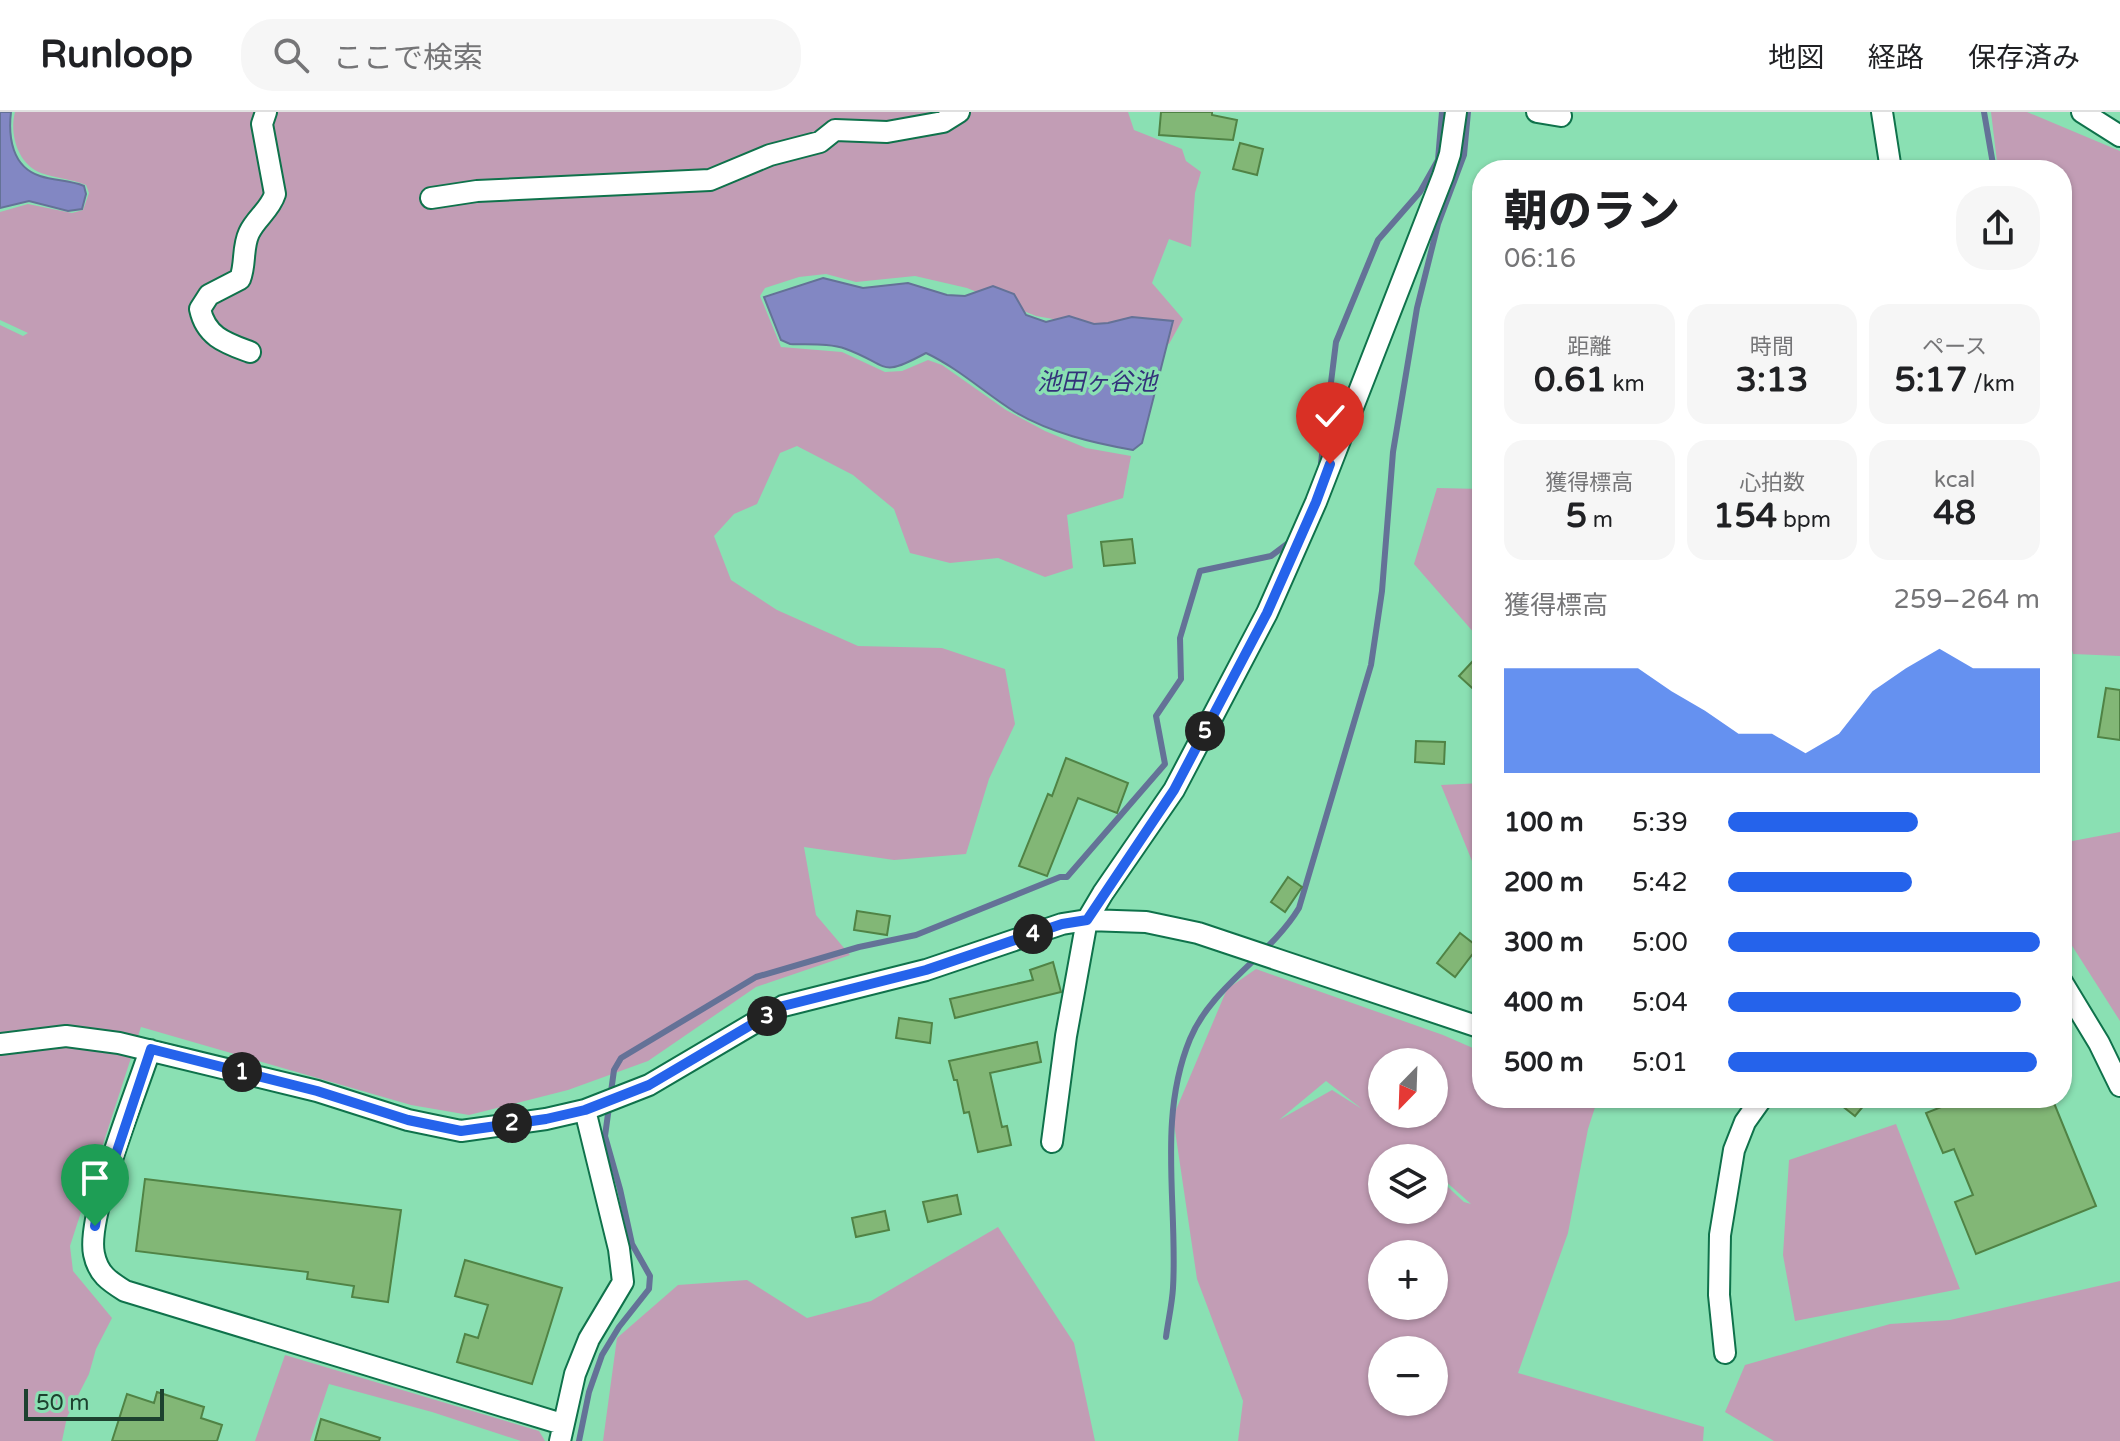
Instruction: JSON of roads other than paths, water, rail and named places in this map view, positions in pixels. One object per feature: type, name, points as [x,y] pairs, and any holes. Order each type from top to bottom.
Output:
[{"type":"street","points":[[250,352],[216,338],[208,329],[200,309],[209,295],[240,279],[250,229],[273,201],[275,194],[262,124],[266,112]]},
{"type":"street","points":[[431,198],[477,191],[710,180],[770,155],[820,142],[835,130],[887,132],[943,122],[959,112]]},
{"type":"street","points":[[1052,1142],[1066,1036],[1087,920],[1174,790],[1267,613],[1316,502],[1443,176],[1450,154],[1456,112]]},
{"type":"street","points":[[1537,112],[1561,116]]},
{"type":"street","points":[[1882,112],[1889,160]]},
{"type":"street","points":[[2082,112],[2120,136]]},
{"type":"street","points":[[0,1044],[66,1036],[119,1043],[317,1091],[408,1120],[461,1131],[585,1110],[649,1085],[783,1006],[926,970],[1062,924],[1087,920],[1146,922],[1198,933],[1472,1025]]},
{"type":"street","points":[[2072,998],[2120,1086]]},
{"type":"street","points":[[150,1050],[98,1208],[93,1252],[106,1280],[125,1291],[561,1433],[575,1374],[589,1339],[623,1282],[619,1249],[585,1110]]},
{"type":"street","points":[[1725,1353],[1719,1295],[1720,1235],[1734,1150],[1745,1122],[1755,1108]]},
{"type":"water","points":[[0,112],[11,112],[11,141],[23,166],[40,176],[84,186],[86,194],[82,209],[68,211],[29,201],[0,208]]},
{"type":"water","name":"池田ヶ谷池","points":[[823,278],[863,288],[908,283],[947,295],[965,296],[993,286],[1014,294],[1026,315],[1046,322],[1069,316],[1094,324],[1132,317],[1173,321],[1142,443],[1133,450],[1043,426],[1015,412],[926,353],[899,366],[884,367],[839,347],[790,344],[781,340],[764,297]]},
{"type":"waterway","points":[[1321,463],[1336,342],[1378,240],[1420,192],[1438,160],[1442,112]]},
{"type":"waterway","points":[[1166,1337],[1174,1257],[1171,1131],[1180,1069],[1190,1039],[1212,1003],[1273,941],[1299,908],[1371,665],[1382,591],[1393,452],[1417,308],[1438,224],[1464,155],[1468,112]]},
{"type":"waterway","points":[[1984,112],[1992,160]]},
{"type":"waterway","points":[[579,1441],[589,1392],[602,1355],[649,1289],[650,1276],[632,1244],[605,1136],[614,1070],[621,1058],[756,977],[859,947],[916,935],[1060,877],[1067,877],[1165,764],[1156,716],[1181,679],[1180,638],[1200,571],[1271,556],[1291,541]]}]
